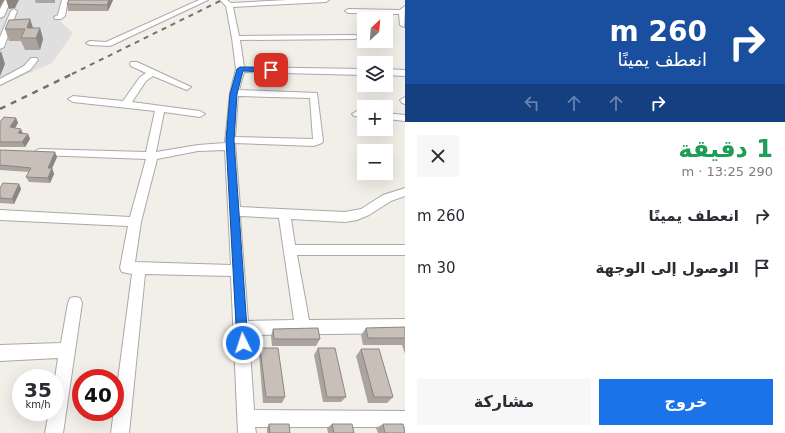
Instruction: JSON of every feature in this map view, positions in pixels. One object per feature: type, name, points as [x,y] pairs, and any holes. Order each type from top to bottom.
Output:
[{"type":"street","points":[[0,16],[8,0]]},
{"type":"street","points":[[58,17],[61,16],[65,0]]},
{"type":"street","points":[[90,43],[107,44],[205,0]]},
{"type":"street","points":[[326,0],[226,2],[236,38],[240,69],[234,94],[230,143],[247,426],[405,419]]},
{"type":"street","points":[[348,11],[370,12],[404,10],[404,25]]},
{"type":"street","points":[[0,47],[3,29],[14,11]]},
{"type":"street","points":[[236,38],[355,37]]},
{"type":"street","points":[[0,82],[26,68],[34,60]]},
{"type":"street","points":[[134,64],[187,87]]},
{"type":"street","points":[[240,69],[357,72]]},
{"type":"street","points":[[393,72],[405,73]]},
{"type":"street","points":[[126,104],[143,79],[152,73]]},
{"type":"street","points":[[32,152],[152,156],[230,143],[314,143],[318,141],[314,95],[234,94]]},
{"type":"street","points":[[73,99],[126,104],[200,114]]},
{"type":"street","points":[[160,109],[151,153],[152,156],[135,222],[127,268],[238,271]]},
{"type":"street","points":[[393,117],[405,118]]},
{"type":"street","points":[[235,211],[345,217],[365,212],[387,198],[405,192]]},
{"type":"street","points":[[284,214],[303,328]]},
{"type":"street","points":[[0,215],[135,222]]},
{"type":"street","points":[[290,250],[405,250]]},
{"type":"street","points":[[120,433],[139,268]]},
{"type":"street","points":[[54,433],[75,303]]},
{"type":"street","points":[[242,328],[405,326]]},
{"type":"street","points":[[0,353],[67,350]]},
{"type":"shaded area","points":[[0,0],[66,0],[60,21],[73,33],[52,63],[0,86]]},
{"type":"building","points":[[69,0],[109,0],[107,5],[67,4]]},
{"type":"building","points":[[30,19],[27,28],[40,28],[36,38],[21,38],[25,29],[5,29],[9,20]]},
{"type":"building","points":[[4,117],[16,118],[10,127],[21,129],[18,133],[28,134],[22,142],[0,142],[0,122]]},
{"type":"building","points":[[0,150],[55,152],[48,168],[52,168],[48,178],[26,177],[31,168],[0,165]]},
{"type":"building","points":[[3,183],[19,184],[12,199],[0,198],[0,188]]},
{"type":"building","points":[[405,327],[405,338],[368,338],[366,328]]},
{"type":"building","points":[[318,328],[320,339],[274,339],[273,329]]},
{"type":"building","points":[[260,348],[278,348],[285,397],[266,397]]},
{"type":"building","points":[[318,348],[335,348],[346,397],[327,397]]},
{"type":"building","points":[[361,349],[379,349],[393,397],[374,397]]},
{"type":"building","points":[[269,424],[289,424],[290,433],[270,433]]},
{"type":"building","points":[[332,424],[352,424],[354,433],[334,433]]},
{"type":"building","points":[[383,424],[403,424],[405,433],[385,433]]},
{"type":"railway","points":[[72,74],[222,0]]},
{"type":"railway","points":[[0,109],[74,73]]},
{"type":"route","points":[[243,343],[230,140],[234,94],[240,69],[271,70]]}]
